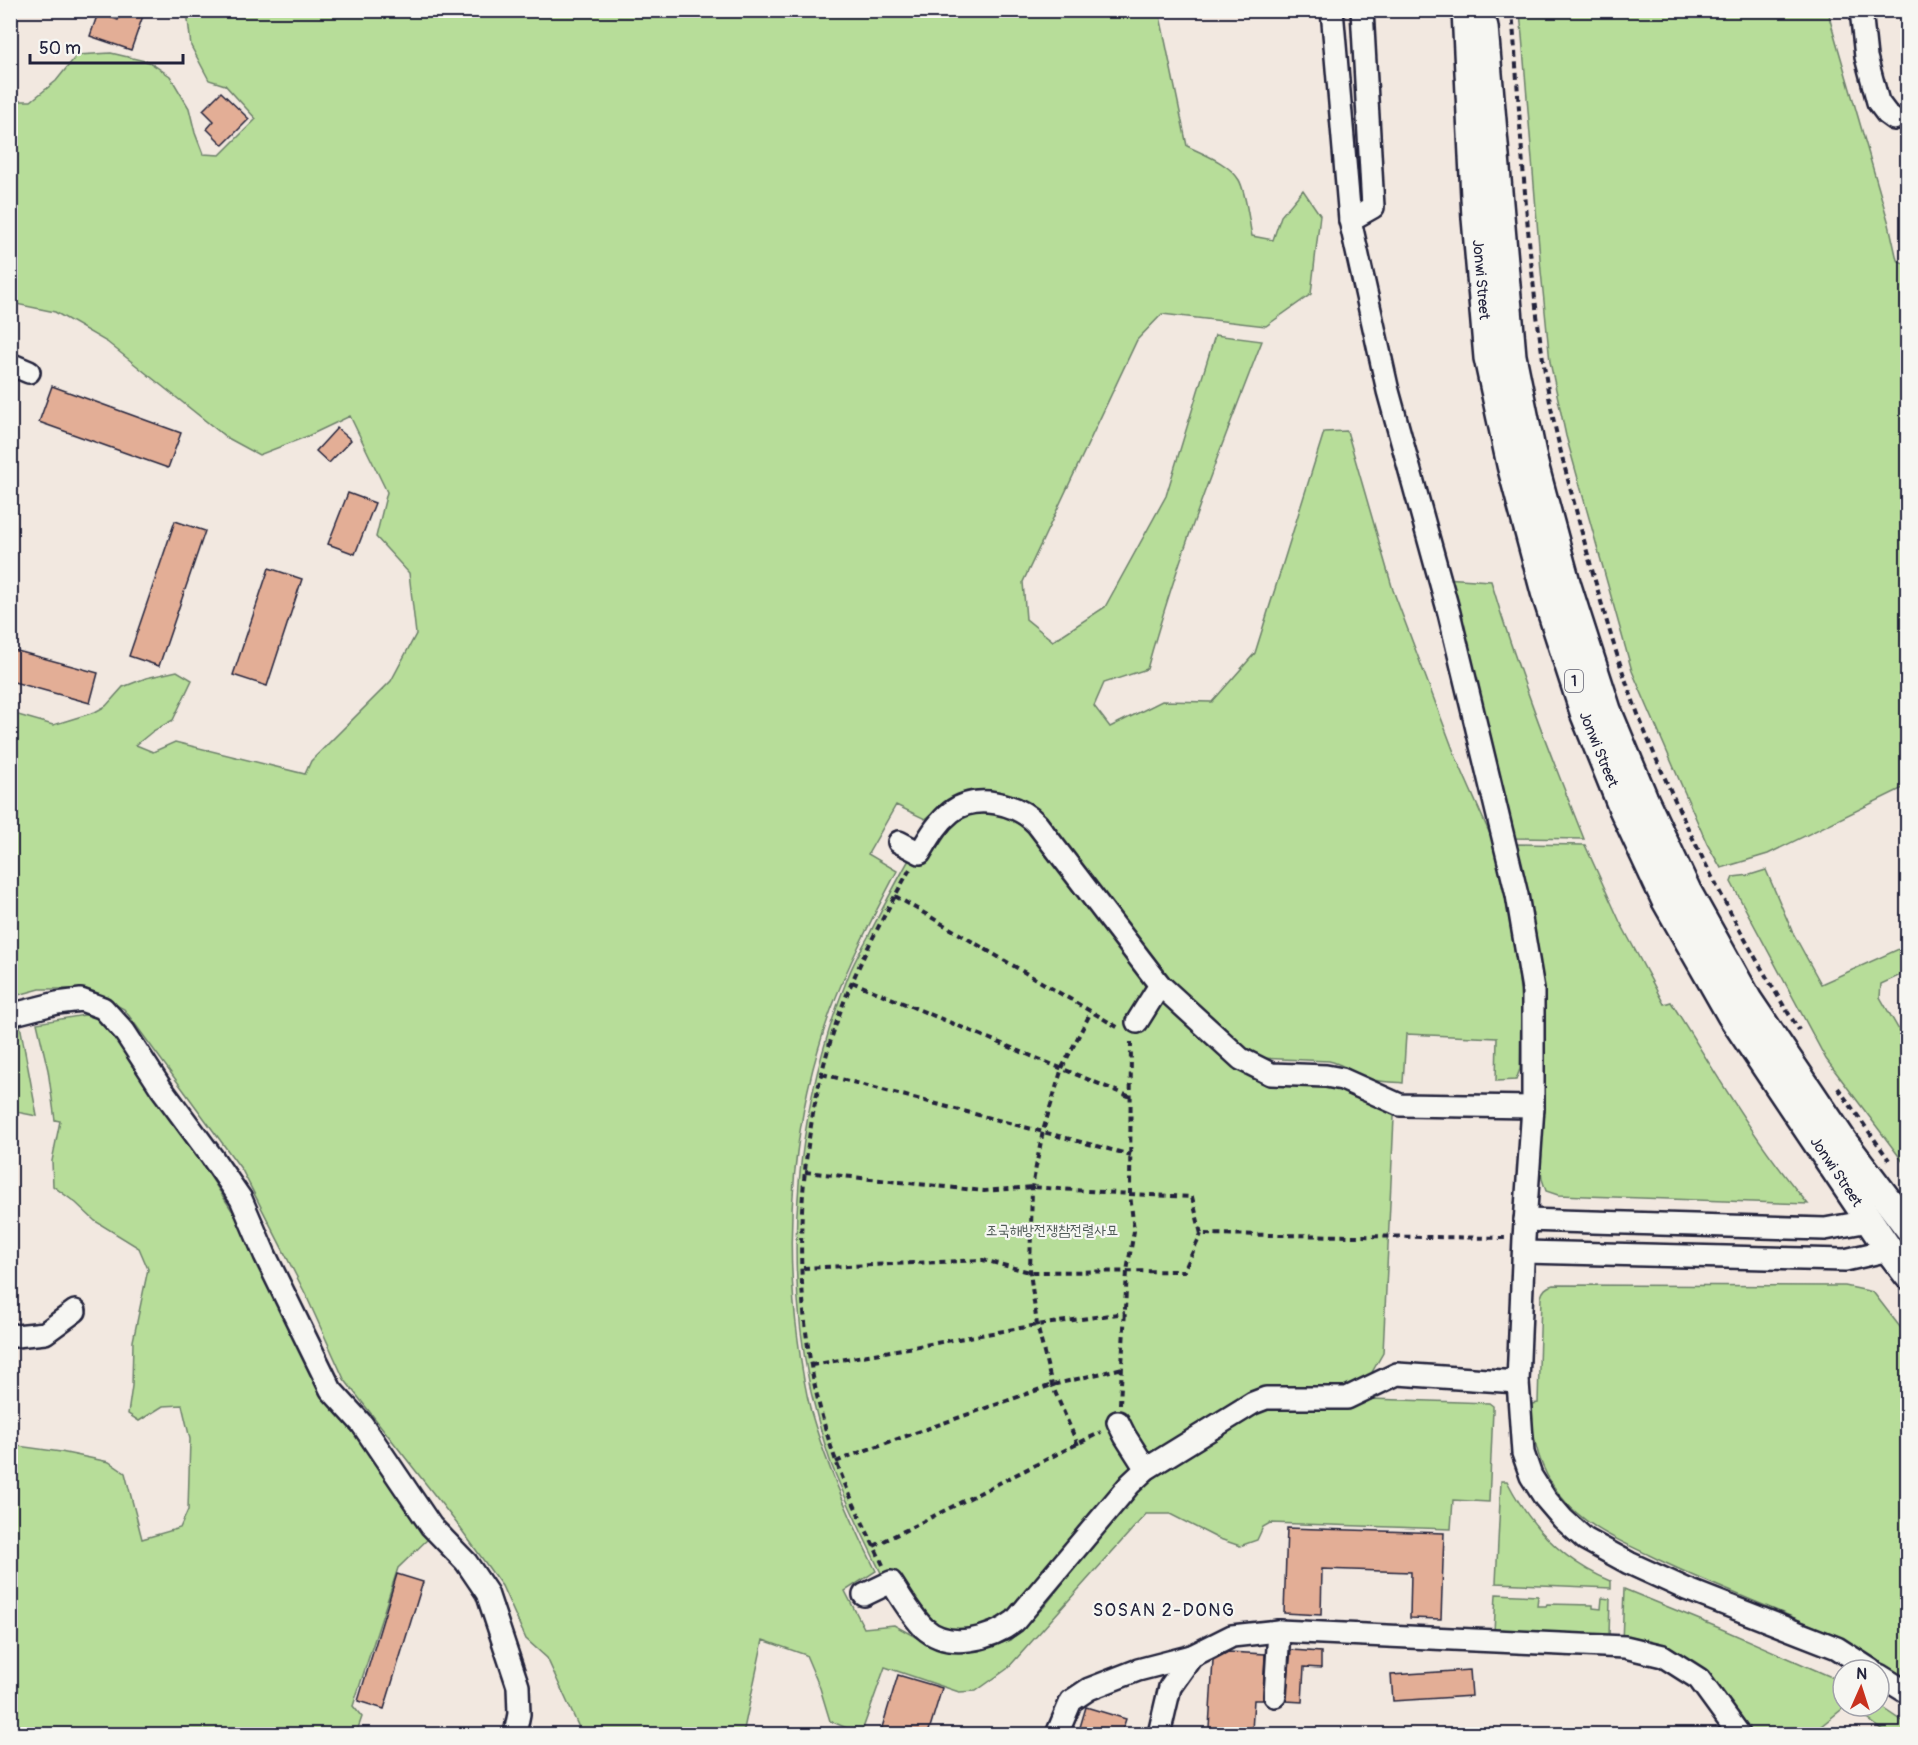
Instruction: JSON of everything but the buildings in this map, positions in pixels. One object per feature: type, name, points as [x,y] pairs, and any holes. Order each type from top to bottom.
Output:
[{"type":"main road","name":"Jonwi Street","points":[[1466,10],[1476,218],[1488,358],[1511,465],[1545,592],[1585,715],[1623,809],[1665,899],[1731,1015],[1869,1221],[1908,1275]]},
{"type":"main road","name":"Jonwi Street","points":[[1483,10],[1512,356],[1534,464],[1567,586],[1607,710],[1644,799],[1687,891],[1748,1000],[1845,1144],[1908,1227]]},
{"type":"street","points":[[1332,10],[1350,220],[1388,391],[1449,613],[1517,895],[1533,989],[1533,1107],[1524,1237],[1518,1382],[1523,1453],[1531,1476],[1545,1498],[1585,1539],[1629,1563],[1686,1589],[1837,1648],[1852,1658]]},
{"type":"street","points":[[1350,220],[1373,207],[1362,10]]},
{"type":"street","points":[[1861,10],[1866,57],[1878,102],[1894,119]]},
{"type":"street","points":[[899,842],[920,853],[938,825],[952,811],[963,805],[991,802],[1009,806],[1022,812],[1037,824],[1160,986],[1241,1059],[1271,1074],[1326,1076],[1342,1079],[1400,1106],[1533,1107]]},
{"type":"street","points":[[1134,1029],[1160,986]]},
{"type":"street","points":[[10,1015],[57,1003],[81,1000],[103,1008],[124,1031],[160,1088],[241,1199],[265,1255],[331,1390],[362,1424],[431,1526],[466,1562],[487,1593],[518,1686],[519,1714],[515,1734]]},
{"type":"street","points":[[1524,1237],[1825,1229],[1869,1221]]},
{"type":"street","points":[[1524,1237],[1845,1260],[1889,1250]]},
{"type":"street","points":[[10,1334],[16,1336],[45,1333],[75,1311]]},
{"type":"street","points":[[864,1595],[891,1582],[924,1629],[939,1637],[952,1640],[989,1636],[1004,1630],[1015,1621],[1130,1484],[1146,1469],[1253,1403],[1266,1398],[1347,1398],[1397,1374],[1518,1382]]},
{"type":"street","points":[[1118,1422],[1146,1469]]},
{"type":"street","points":[[1275,1696],[1279,1631]]},
{"type":"street","points":[[1057,1734],[1071,1701],[1089,1689],[1138,1670],[1192,1656],[1232,1636],[1279,1631],[1625,1647],[1663,1656],[1699,1679],[1738,1734]]},
{"type":"street","points":[[1159,1734],[1170,1687],[1192,1656]]},
{"type":"street","points":[[1891,1682],[1908,1693]]},
{"type":"path","points":[[1512,10],[1540,341],[1550,404],[1597,588],[1631,697],[1650,747],[1715,885],[1770,985],[1802,1034]]},
{"type":"path","points":[[891,1582],[836,1462],[821,1411],[805,1313],[802,1222],[810,1124],[836,1024],[852,982],[895,896],[920,853]]},
{"type":"path","points":[[874,1546],[1078,1445],[1118,1422],[1127,1271],[1134,1231],[1130,1194],[1134,1029],[1091,1012],[895,896]]},
{"type":"path","points":[[852,982],[1131,1097]]},
{"type":"path","points":[[1078,1445],[1052,1385],[1037,1325],[1030,1272],[1032,1187],[1042,1131],[1062,1068],[1091,1012]]},
{"type":"path","points":[[822,1074],[1131,1155]]},
{"type":"path","points":[[1834,1083],[1894,1167]]},
{"type":"path","points":[[803,1268],[983,1260],[1030,1272],[1184,1271],[1201,1234],[1192,1197],[1032,1187],[984,1191],[805,1172]]},
{"type":"path","points":[[1201,1234],[1524,1237]]},
{"type":"path","points":[[812,1365],[1037,1325],[1125,1313]]},
{"type":"path","points":[[836,1462],[1052,1385],[1123,1368]]},
{"type":"green space","points":[[187,11],[1159,11],[1187,146],[1222,164],[1235,174],[1245,199],[1252,236],[1273,240],[1281,216],[1303,190],[1320,215],[1311,294],[1266,326],[1162,314],[1137,340],[1023,582],[1026,619],[1053,641],[1105,607],[1166,496],[1215,335],[1262,341],[1186,544],[1147,669],[1104,683],[1094,706],[1110,727],[1162,701],[1212,702],[1255,653],[1324,432],[1347,431],[1393,590],[1455,755],[1493,841],[1500,864],[1519,979],[1520,1069],[1516,1080],[1496,1081],[1497,1038],[1406,1034],[1403,1083],[1369,1079],[1329,1061],[1260,1058],[1246,1051],[1165,982],[1050,824],[1030,806],[1008,794],[982,790],[956,797],[925,819],[896,805],[868,854],[897,871],[846,975],[831,1010],[818,1050],[800,1132],[792,1215],[791,1257],[794,1299],[800,1358],[809,1403],[832,1473],[876,1571],[845,1591],[864,1628],[894,1625],[928,1644],[958,1649],[985,1649],[1010,1640],[1044,1607],[1122,1508],[1158,1472],[1268,1407],[1351,1406],[1371,1399],[1489,1403],[1493,1406],[1493,1410],[1489,1502],[1453,1500],[1451,1529],[1270,1523],[1263,1527],[1257,1540],[1240,1546],[1217,1538],[1170,1514],[1146,1514],[1007,1669],[976,1691],[959,1692],[885,1667],[861,1734],[830,1721],[820,1688],[806,1655],[763,1640],[743,1734],[582,1734],[547,1658],[526,1639],[502,1586],[458,1525],[344,1379],[305,1293],[242,1170],[124,1009],[86,989],[40,989],[11,997],[11,713],[53,725],[95,712],[106,706],[123,687],[146,678],[177,671],[192,680],[173,720],[153,731],[136,745],[153,752],[175,742],[305,774],[311,761],[391,681],[416,634],[409,573],[376,537],[387,492],[350,416],[308,436],[259,455],[226,437],[107,342],[55,312],[11,303],[11,101],[31,101],[56,81],[77,55],[111,53],[149,62],[170,76],[189,108],[203,154],[220,155],[256,119],[225,85],[209,80],[191,46]]},
{"type":"green space","points":[[1520,11],[1829,11],[1897,260],[1907,265],[1907,786],[1768,854],[1721,868],[1707,844],[1632,671],[1566,436],[1550,362]]},
{"type":"green space","points":[[1443,578],[1491,581],[1534,711],[1584,839],[1509,838]]},
{"type":"green space","name":"조국해방전쟁참전렬사묘","points":[[1011,800],[1163,983],[1242,1056],[1395,1096],[1383,1353],[1368,1379],[1350,1401],[1280,1400],[1149,1472],[991,1641],[903,1618],[866,1543],[832,1466],[811,1392],[802,1340],[797,1288],[796,1235],[799,1182],[816,1077],[830,1027],[855,962],[931,821]]},
{"type":"green space","points":[[1511,844],[1585,845],[1620,922],[1664,1004],[1671,1002],[1753,1131],[1808,1204],[1558,1195],[1546,1191],[1541,1168],[1544,1075],[1538,1075],[1540,979],[1538,950],[1529,904]]},
{"type":"green space","points":[[1766,870],[1792,931],[1821,984],[1901,948],[1907,951],[1907,972],[1881,984],[1880,997],[1907,1044],[1907,1167],[1826,1059],[1731,882],[1733,877]]},
{"type":"green space","points":[[96,1013],[159,1096],[240,1223],[319,1385],[348,1422],[428,1539],[398,1568],[353,1706],[362,1717],[356,1734],[11,1734],[11,1445],[109,1462],[125,1473],[142,1539],[180,1528],[188,1510],[190,1439],[182,1405],[163,1406],[139,1421],[128,1414],[132,1386],[133,1341],[148,1269],[139,1248],[95,1221],[53,1186],[52,1161],[60,1121],[55,1120],[48,1070],[37,1023]]},
{"type":"green space","points":[[20,1025],[37,1116],[11,1111],[11,1027]]},
{"type":"green space","points":[[1553,1285],[1845,1286],[1873,1292],[1907,1336],[1907,1680],[1891,1670],[1891,1658],[1873,1658],[1833,1635],[1672,1566],[1612,1537],[1589,1523],[1568,1505],[1552,1484],[1541,1463],[1533,1428],[1532,1404],[1538,1403],[1541,1297],[1548,1287]]},
{"type":"green space","points":[[1501,1481],[1507,1481],[1526,1513],[1550,1541],[1578,1564],[1611,1581],[1611,1588],[1496,1583]]},
{"type":"green space","points":[[1624,1589],[1831,1677],[1831,1718],[1811,1734],[1749,1734],[1721,1692],[1622,1643]]},
{"type":"green space","points":[[1496,1594],[1538,1596],[1537,1606],[1547,1604],[1593,1605],[1593,1608],[1601,1609],[1602,1598],[1610,1599],[1609,1637],[1494,1632]]},
{"type":"green space","points":[[1891,1713],[1907,1724],[1907,1734],[1888,1734],[1866,1718],[1891,1718]]},
{"type":"district","name":"SOSAN 2-DONG","points":[[1164,1610]]}]
